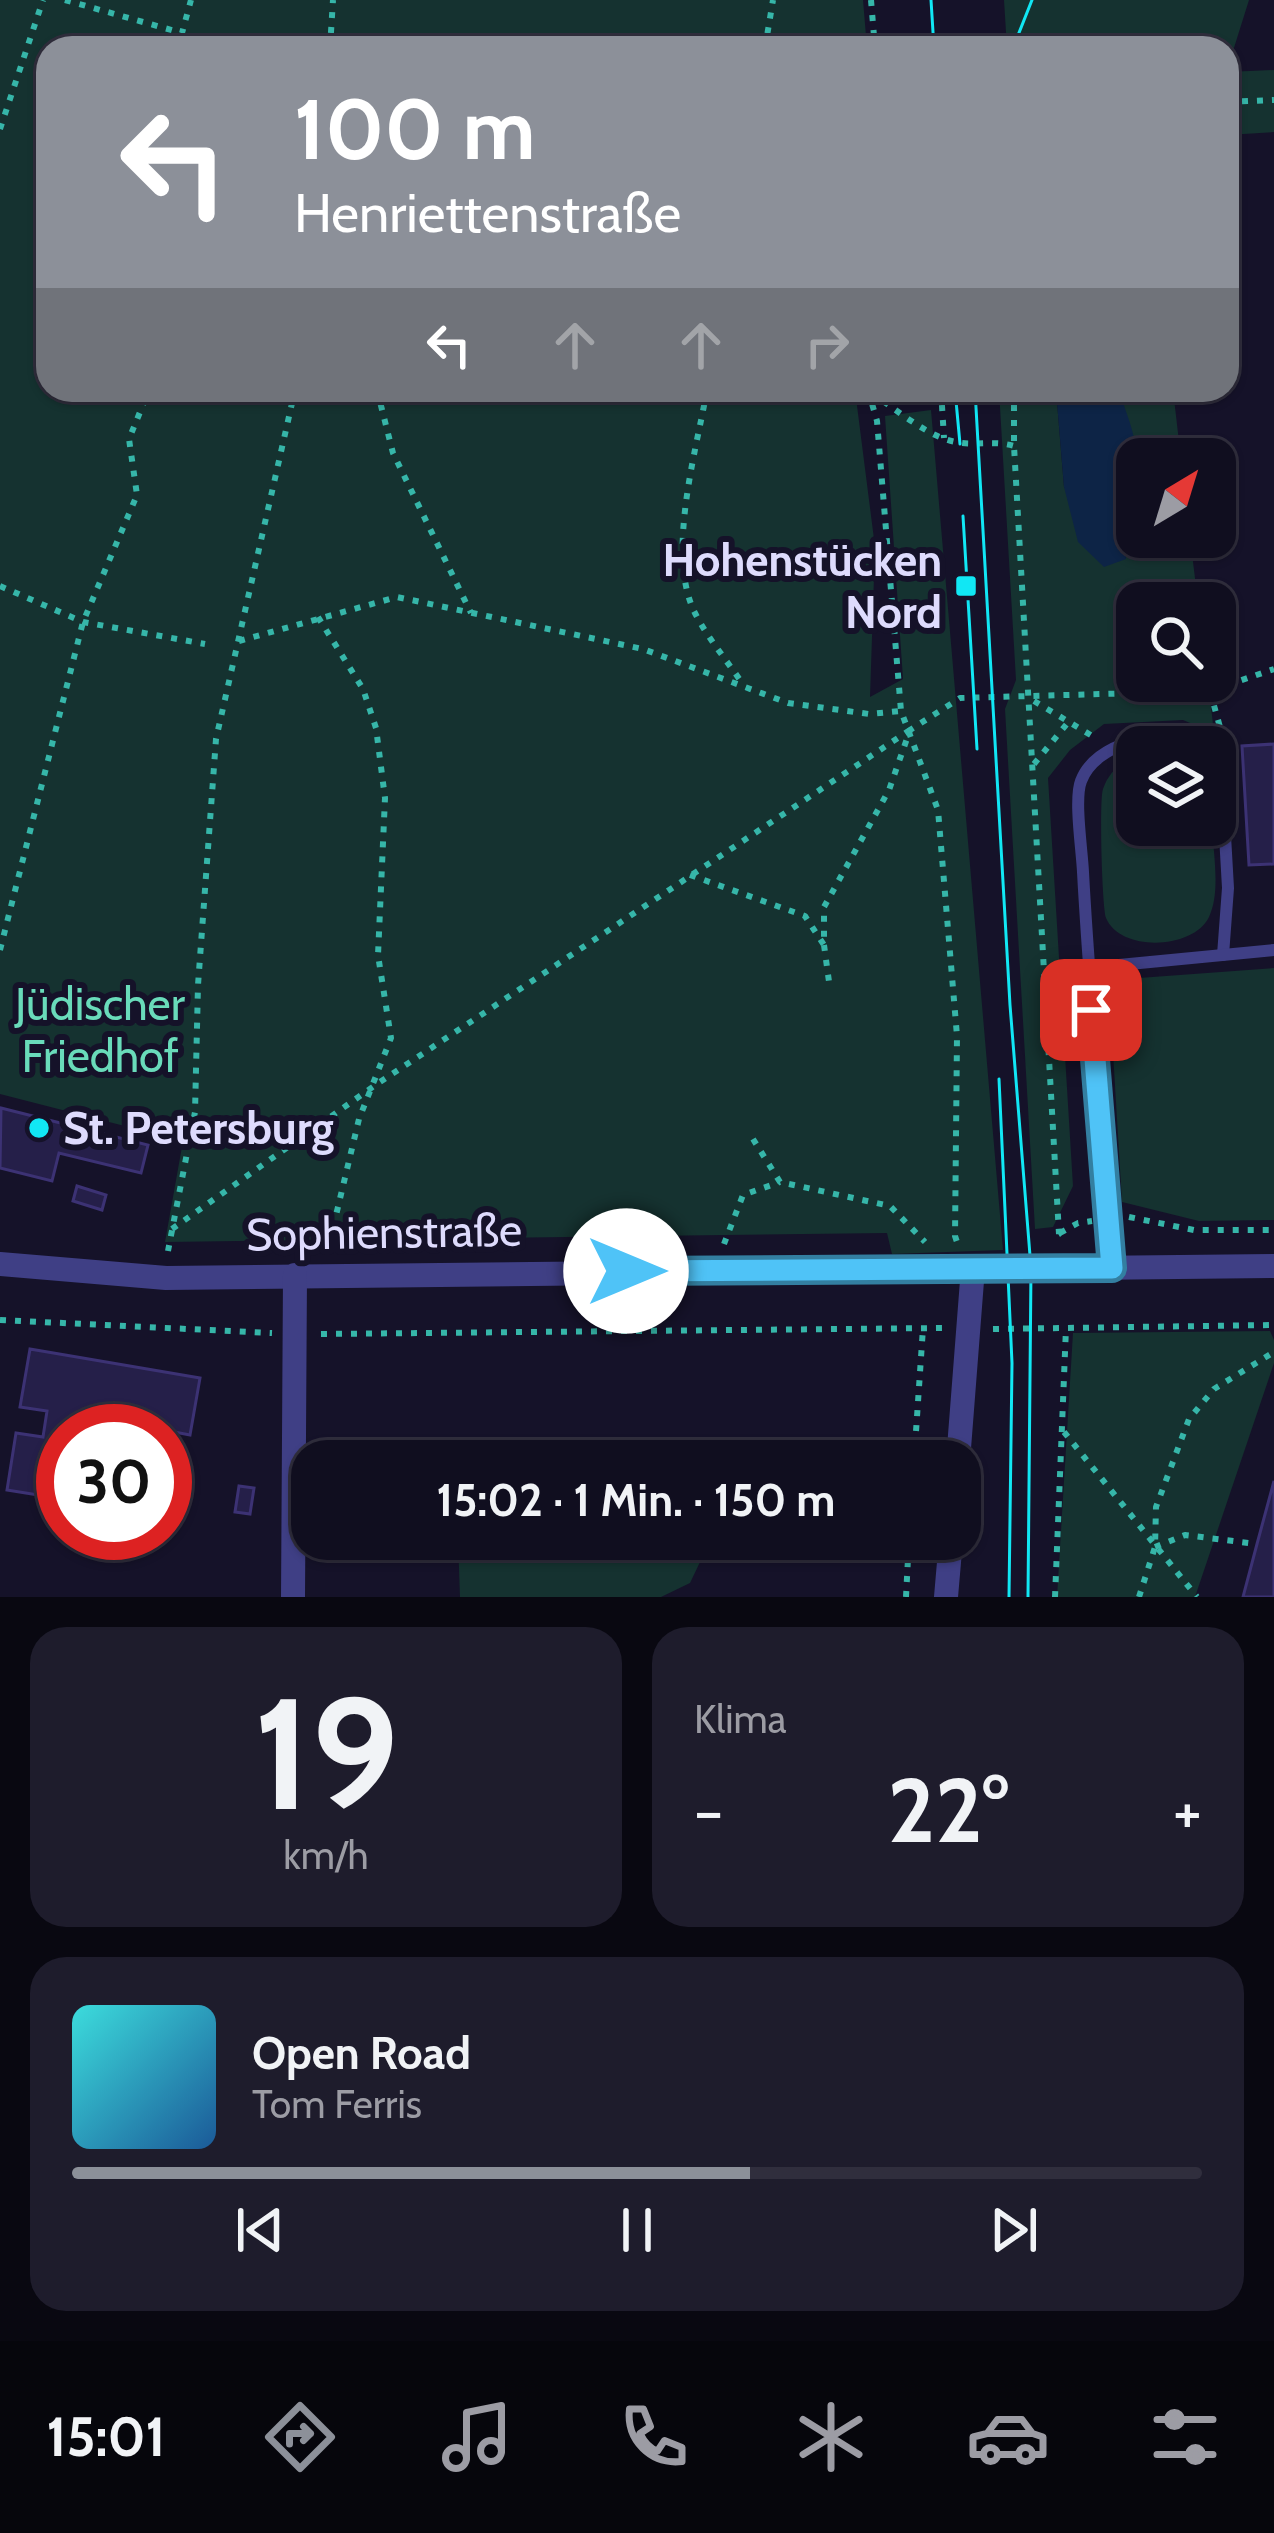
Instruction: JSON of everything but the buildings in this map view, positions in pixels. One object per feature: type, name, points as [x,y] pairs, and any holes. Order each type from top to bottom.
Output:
[{"type":"street","name":"Sophienstraße","points":[[0,1264],[166,1278],[1274,1266]]},
{"type":"street","points":[[960,1440],[973,1268]]},
{"type":"street","points":[[293,1597],[295,1275]]},
{"type":"street","points":[[946,1597],[949,1560]]},
{"type":"lane","points":[[1112,1268],[1079,783],[1096,756],[1116,743]]},
{"type":"lane","points":[[1223,955],[1226,846]]},
{"type":"lane","points":[[1088,968],[1274,950]]},
{"type":"path","points":[[0,129],[43,0]]},
{"type":"path","points":[[65,0],[182,34],[191,0]]},
{"type":"path","points":[[330,36],[332,0]]},
{"type":"path","points":[[767,36],[773,0]]},
{"type":"path","points":[[871,0],[874,36]]},
{"type":"path","points":[[1239,101],[1274,100]]},
{"type":"path","points":[[0,950],[83,622],[137,495],[129,439],[144,402]]},
{"type":"path","points":[[166,1278],[169,1231],[194,1112],[216,740],[293,402]]},
{"type":"path","points":[[379,402],[393,453],[472,613]]},
{"type":"path","points":[[704,402],[686,513],[683,571],[694,612],[745,687]]},
{"type":"path","points":[[872,402],[878,421],[901,711],[938,810],[957,1036],[956,1242],[973,1268]]},
{"type":"path","points":[[886,402],[944,438],[1014,446]]},
{"type":"path","points":[[942,402],[944,438]]},
{"type":"path","points":[[1015,402],[1059,1234]]},
{"type":"path","points":[[0,586],[83,622],[205,644]]},
{"type":"path","points":[[239,641],[397,597],[643,649],[788,703],[869,714],[901,711]]},
{"type":"path","points":[[318,617],[363,689],[376,728],[385,798],[378,956],[391,1038],[359,1119],[321,1274]]},
{"type":"path","points":[[169,1231],[688,874],[960,698],[1210,691],[1274,669]]},
{"type":"path","points":[[1031,699],[1094,737]]},
{"type":"path","points":[[1034,764],[1070,720]]},
{"type":"path","points":[[830,989],[824,907],[889,790],[910,730]]},
{"type":"path","points":[[688,874],[805,916],[824,945]]},
{"type":"path","points":[[753,1139],[780,1182]]},
{"type":"path","points":[[715,1270],[743,1195],[780,1182],[890,1206],[920,1233]]},
{"type":"path","points":[[1049,1240],[1078,1223],[1132,1217],[1194,1231],[1274,1230]]},
{"type":"path","points":[[956,1242],[973,1242]]},
{"type":"path","points":[[0,1319],[295,1334],[1274,1325]]},
{"type":"path","points":[[915,1440],[923,1328]]},
{"type":"path","points":[[1055,1597],[1066,1328]]},
{"type":"path","points":[[1138,1597],[1155,1547],[1156,1507],[1189,1419],[1214,1389],[1274,1352]]},
{"type":"path","points":[[1062,1430],[1197,1597]]},
{"type":"path","points":[[1155,1547],[1185,1535],[1258,1544]]},
{"type":"path","points":[[906,1597],[908,1560]]},
{"type":"green space","name":"Jüdischer Friedhof","points":[[0,0],[863,0],[866,36],[36,36],[36,402],[857,402],[875,547],[870,697],[903,679],[885,416],[931,410],[1003,1250],[892,1254],[887,1233],[165,1242],[183,1141],[0,1094]]},
{"type":"green space","points":[[1004,0],[1249,0],[1238,36],[1006,36]]},
{"type":"green space","points":[[1274,70],[1274,132],[1239,134],[1239,71]]},
{"type":"green space","points":[[1000,402],[1057,402],[1064,487],[1116,547],[1116,558],[1193,558],[1195,582],[1116,582],[1116,702],[1210,702],[1213,726],[1183,720],[1104,724],[1070,750],[1048,778],[1073,1186],[1053,1227],[1035,1229],[1005,709],[1016,680]]},
{"type":"green space","points":[[1122,402],[1174,402],[1179,438],[1132,438]]},
{"type":"green space","points":[[1116,769],[1116,846],[1213,846],[1213,907],[1201,928],[1189,936],[1141,942],[1114,929],[1106,918],[1101,812],[1103,789]]},
{"type":"green space","points":[[1274,968],[1274,1220],[1199,1221],[1122,1202],[1111,1019],[1118,993],[1139,978]]},
{"type":"green space","points":[[1270,1331],[1274,1363],[1195,1597],[1057,1597],[1073,1333]]},
{"type":"green space","points":[[459,1560],[701,1560],[690,1583],[661,1597],[460,1597]]},
{"type":"water","points":[[1057,402],[1123,402],[1133,438],[1116,438],[1116,558],[1126,559],[1104,567],[1078,542],[1064,487]]},
{"type":"tram line","points":[[931,0],[933,36]]},
{"type":"tram line","points":[[1018,36],[1032,0]]},
{"type":"tram line","points":[[956,402],[960,444]]},
{"type":"tram line","points":[[976,402],[1010,1005],[1031,1268],[1028,1597]]},
{"type":"tram line","points":[[963,516],[977,749]]},
{"type":"tram line","points":[[999,1079],[1012,1363],[1009,1597]]},
{"type":"place","name":"Hohenstücken Nord","points":[[966,586]]},
{"type":"place","name":"St. Petersburg","points":[[39,1128]]},
{"type":"route","points":[[626,1271],[1112,1268],[1091,1010]]}]
